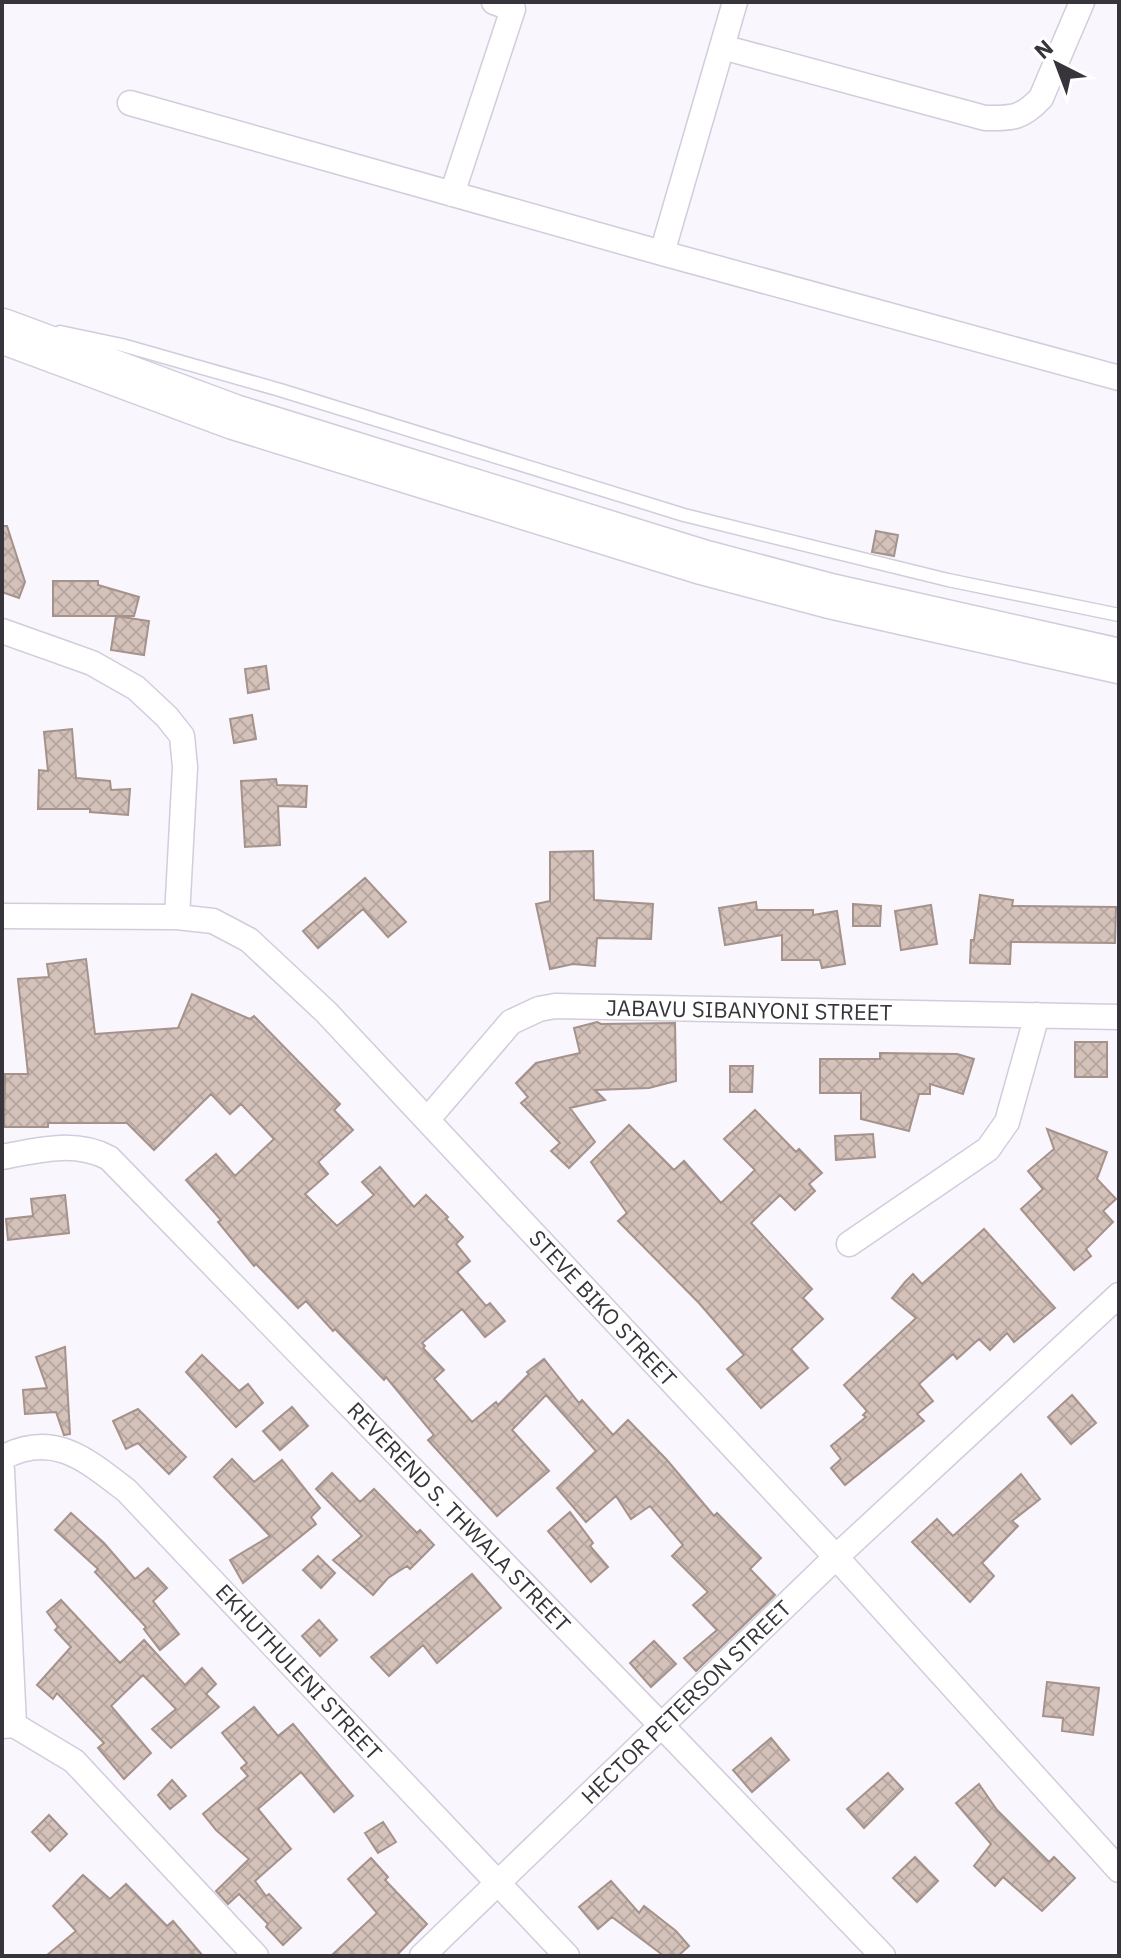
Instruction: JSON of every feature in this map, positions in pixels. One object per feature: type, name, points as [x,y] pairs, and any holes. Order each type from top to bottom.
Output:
[{"type":"highway","points":[[23,329],[234,417],[702,562],[845,599],[1119,661]]},
{"type":"street","points":[[662,253],[735,2]]},
{"type":"street","points":[[722,47],[985,118],[1012,118],[1029,111],[1041,98],[1082,2]]},
{"type":"street","points":[[452,194],[507,4]]},
{"type":"street","points":[[130,103],[1119,378]]},
{"type":"street","points":[[2,631],[92,663],[136,688],[182,736],[185,767],[177,917]]},
{"type":"street","name":"STEVE BIKO STREET","points":[[2,916],[177,917],[213,921],[249,940],[326,1012],[836,1557],[1119,1870]]},
{"type":"street","name":"JABAVU SIBANYONI STREET","points":[[427,1120],[511,1022],[547,1007],[1119,1017]]},
{"type":"street","points":[[849,1244],[988,1149],[1007,1122],[1037,1015]]},
{"type":"street","name":"REVEREND S. THWALA STREET","points":[[2,1157],[61,1147],[82,1148],[109,1158],[883,1956]]},
{"type":"street","name":"HECTOR PETERSON STREET","points":[[422,1956],[836,1557],[1119,1295]]},
{"type":"street","name":"EKHUTHULENI STREET","points":[[2,1458],[14,1451],[42,1446],[67,1450],[88,1461],[127,1491],[567,1956]]},
{"type":"street","points":[[2,1470],[8,1725],[74,1761],[256,1956]]},
{"type":"lane","points":[[2,323],[122,345],[280,390],[684,515],[948,580],[1119,615]]},
{"type":"building","points":[[2,526],[7,526],[25,582],[19,598],[2,592]]},
{"type":"building","points":[[876,531],[898,535],[894,556],[872,552]]},
{"type":"building","points":[[53,581],[98,581],[98,585],[139,597],[134,616],[53,616]]},
{"type":"building","points":[[116,616],[149,621],[144,655],[111,650]]},
{"type":"building","points":[[266,666],[269,689],[248,693],[245,669]]},
{"type":"building","points":[[252,715],[256,739],[234,743],[230,719]]},
{"type":"building","points":[[72,729],[76,778],[110,781],[111,790],[130,789],[128,815],[90,812],[90,809],[38,809],[39,770],[48,771],[44,732]]},
{"type":"building","points":[[276,779],[277,785],[307,786],[306,807],[278,806],[280,845],[245,847],[241,781]]},
{"type":"building","points":[[593,851],[594,900],[653,904],[651,939],[597,938],[595,966],[573,964],[550,969],[536,904],[550,901],[550,852]]},
{"type":"building","points":[[365,878],[406,922],[388,937],[363,909],[318,948],[303,931]]},
{"type":"building","points":[[980,895],[1013,900],[1012,906],[1116,907],[1115,943],[1011,942],[1010,964],[970,963]]},
{"type":"building","points":[[756,902],[757,910],[813,910],[813,915],[837,911],[845,964],[822,968],[820,960],[782,960],[782,935],[725,945],[719,908]]},
{"type":"building","points":[[853,904],[881,906],[880,926],[853,926]]},
{"type":"building","points":[[931,905],[937,944],[901,950],[895,911]]},
{"type":"building","points":[[86,959],[95,1034],[178,1028],[192,994],[250,1019],[254,1016],[340,1104],[334,1110],[353,1130],[318,1162],[328,1174],[305,1194],[337,1226],[374,1195],[362,1182],[380,1167],[414,1207],[426,1195],[448,1217],[446,1219],[463,1237],[456,1244],[470,1261],[457,1272],[486,1306],[490,1303],[505,1321],[485,1337],[462,1309],[422,1343],[444,1370],[434,1379],[472,1422],[496,1402],[498,1405],[529,1374],[527,1372],[544,1359],[579,1403],[582,1400],[613,1435],[628,1420],[714,1516],[717,1513],[761,1558],[750,1569],[775,1595],[696,1671],[684,1658],[717,1630],[693,1605],[708,1592],[672,1556],[683,1545],[650,1506],[631,1519],[616,1496],[586,1522],[557,1488],[596,1451],[546,1395],[512,1430],[549,1471],[497,1516],[428,1440],[434,1435],[386,1377],[384,1380],[306,1301],[298,1308],[256,1264],[254,1266],[218,1222],[221,1220],[186,1180],[216,1154],[235,1176],[274,1139],[241,1104],[230,1114],[211,1094],[154,1150],[127,1123],[48,1123],[48,1127],[4,1127],[5,1074],[28,1074],[18,979],[49,977],[47,964]]},
{"type":"building","points":[[597,1022],[675,1023],[676,1081],[649,1088],[595,1090],[605,1100],[570,1108],[595,1142],[569,1168],[551,1151],[560,1143],[521,1103],[528,1097],[516,1083],[536,1063],[580,1053],[574,1028]]},
{"type":"building","points":[[1075,1042],[1107,1042],[1107,1077],[1075,1077]]},
{"type":"building","points":[[880,1053],[957,1054],[974,1059],[963,1094],[930,1084],[930,1094],[919,1094],[909,1131],[861,1119],[861,1093],[820,1093],[820,1059],[880,1059]]},
{"type":"building","points":[[730,1066],[753,1066],[752,1092],[730,1092]]},
{"type":"building","points":[[755,1110],[796,1152],[799,1149],[822,1173],[809,1184],[815,1191],[795,1210],[780,1195],[751,1223],[812,1289],[803,1298],[823,1319],[791,1349],[808,1368],[761,1408],[727,1369],[744,1355],[699,1303],[618,1221],[627,1213],[591,1162],[629,1125],[674,1170],[684,1161],[721,1203],[755,1170],[724,1139]]},
{"type":"building","points":[[1047,1129],[1107,1152],[1097,1179],[1116,1199],[1103,1211],[1113,1222],[1086,1249],[1091,1256],[1074,1270],[1021,1209],[1043,1189],[1028,1171],[1054,1149]]},
{"type":"building","points":[[873,1134],[875,1157],[836,1160],[835,1136]]},
{"type":"building","points":[[65,1195],[69,1233],[8,1240],[6,1219],[33,1216],[31,1199]]},
{"type":"building","points":[[984,1229],[1055,1308],[1014,1342],[1007,1333],[990,1350],[979,1339],[957,1359],[953,1354],[919,1384],[933,1401],[917,1414],[924,1421],[845,1485],[831,1468],[841,1459],[831,1446],[866,1417],[863,1415],[867,1411],[844,1385],[916,1318],[892,1298],[905,1282],[913,1274],[922,1284]]},
{"type":"building","points":[[65,1347],[70,1434],[64,1435],[56,1412],[25,1414],[23,1390],[47,1388],[36,1357]]},
{"type":"building","points":[[202,1355],[239,1391],[248,1384],[263,1403],[236,1427],[186,1372]]},
{"type":"building","points":[[1072,1395],[1096,1423],[1071,1444],[1048,1417]]},
{"type":"building","points":[[292,1407],[308,1426],[280,1450],[263,1431]]},
{"type":"building","points":[[138,1409],[186,1457],[169,1474],[138,1443],[126,1449],[113,1421]]},
{"type":"building","points":[[232,1459],[254,1482],[282,1460],[320,1508],[311,1517],[316,1524],[243,1583],[230,1560],[270,1536],[214,1477]]},
{"type":"building","points":[[332,1473],[360,1502],[374,1489],[417,1533],[420,1530],[434,1545],[410,1569],[407,1566],[388,1578],[373,1595],[333,1560],[362,1536],[316,1489]]},
{"type":"building","points":[[1021,1474],[1040,1499],[1012,1521],[1018,1526],[982,1563],[994,1576],[970,1602],[912,1542],[937,1519],[953,1536]]},
{"type":"building","points":[[570,1512],[593,1543],[590,1546],[608,1567],[591,1582],[548,1531]]},
{"type":"building","points":[[71,1513],[104,1543],[135,1579],[148,1568],[167,1588],[153,1601],[179,1634],[160,1650],[144,1629],[146,1627],[95,1572],[98,1569],[55,1530]]},
{"type":"building","points":[[318,1556],[335,1573],[321,1588],[303,1570]]},
{"type":"building","points":[[472,1574],[501,1608],[437,1663],[423,1645],[389,1676],[371,1657]]},
{"type":"building","points":[[61,1600],[120,1663],[144,1640],[185,1685],[202,1668],[216,1684],[206,1694],[219,1707],[171,1748],[152,1729],[176,1709],[143,1675],[111,1706],[151,1753],[124,1779],[98,1748],[104,1743],[57,1693],[53,1699],[37,1685],[71,1647],[55,1630],[58,1627],[47,1612]]},
{"type":"building","points":[[319,1620],[337,1640],[320,1656],[302,1636]]},
{"type":"building","points":[[654,1641],[676,1664],[651,1687],[630,1663]]},
{"type":"building","points":[[1047,1682],[1099,1688],[1093,1735],[1062,1731],[1063,1718],[1043,1716]]},
{"type":"building","points":[[254,1707],[278,1736],[293,1724],[353,1796],[334,1812],[301,1772],[258,1809],[291,1849],[255,1881],[266,1896],[269,1894],[301,1928],[283,1945],[239,1894],[228,1904],[216,1891],[249,1859],[203,1814],[248,1776],[241,1768],[247,1763],[222,1733]]},
{"type":"building","points":[[771,1738],[789,1760],[752,1792],[733,1770]]},
{"type":"building","points":[[888,1773],[903,1789],[864,1828],[847,1809]]},
{"type":"building","points":[[172,1780],[186,1796],[170,1809],[158,1795]]},
{"type":"building","points":[[979,1784],[997,1810],[1049,1862],[1054,1857],[1075,1878],[1042,1911],[1003,1877],[995,1886],[974,1866],[991,1844],[956,1803]]},
{"type":"building","points":[[49,1815],[67,1834],[50,1851],[32,1832]]},
{"type":"building","points":[[383,1822],[396,1842],[378,1853],[365,1833]]},
{"type":"building","points":[[915,1857],[938,1881],[917,1902],[893,1878]]},
{"type":"building","points":[[371,1858],[388,1877],[385,1880],[427,1924],[396,1956],[331,1956],[377,1913],[348,1879]]},
{"type":"building","points":[[83,1875],[110,1899],[126,1884],[167,1926],[173,1921],[203,1956],[46,1956],[76,1931],[53,1906]]},
{"type":"building","points":[[611,1881],[639,1913],[644,1906],[676,1931],[689,1946],[678,1956],[664,1956],[612,1917],[598,1929],[579,1907]]}]
